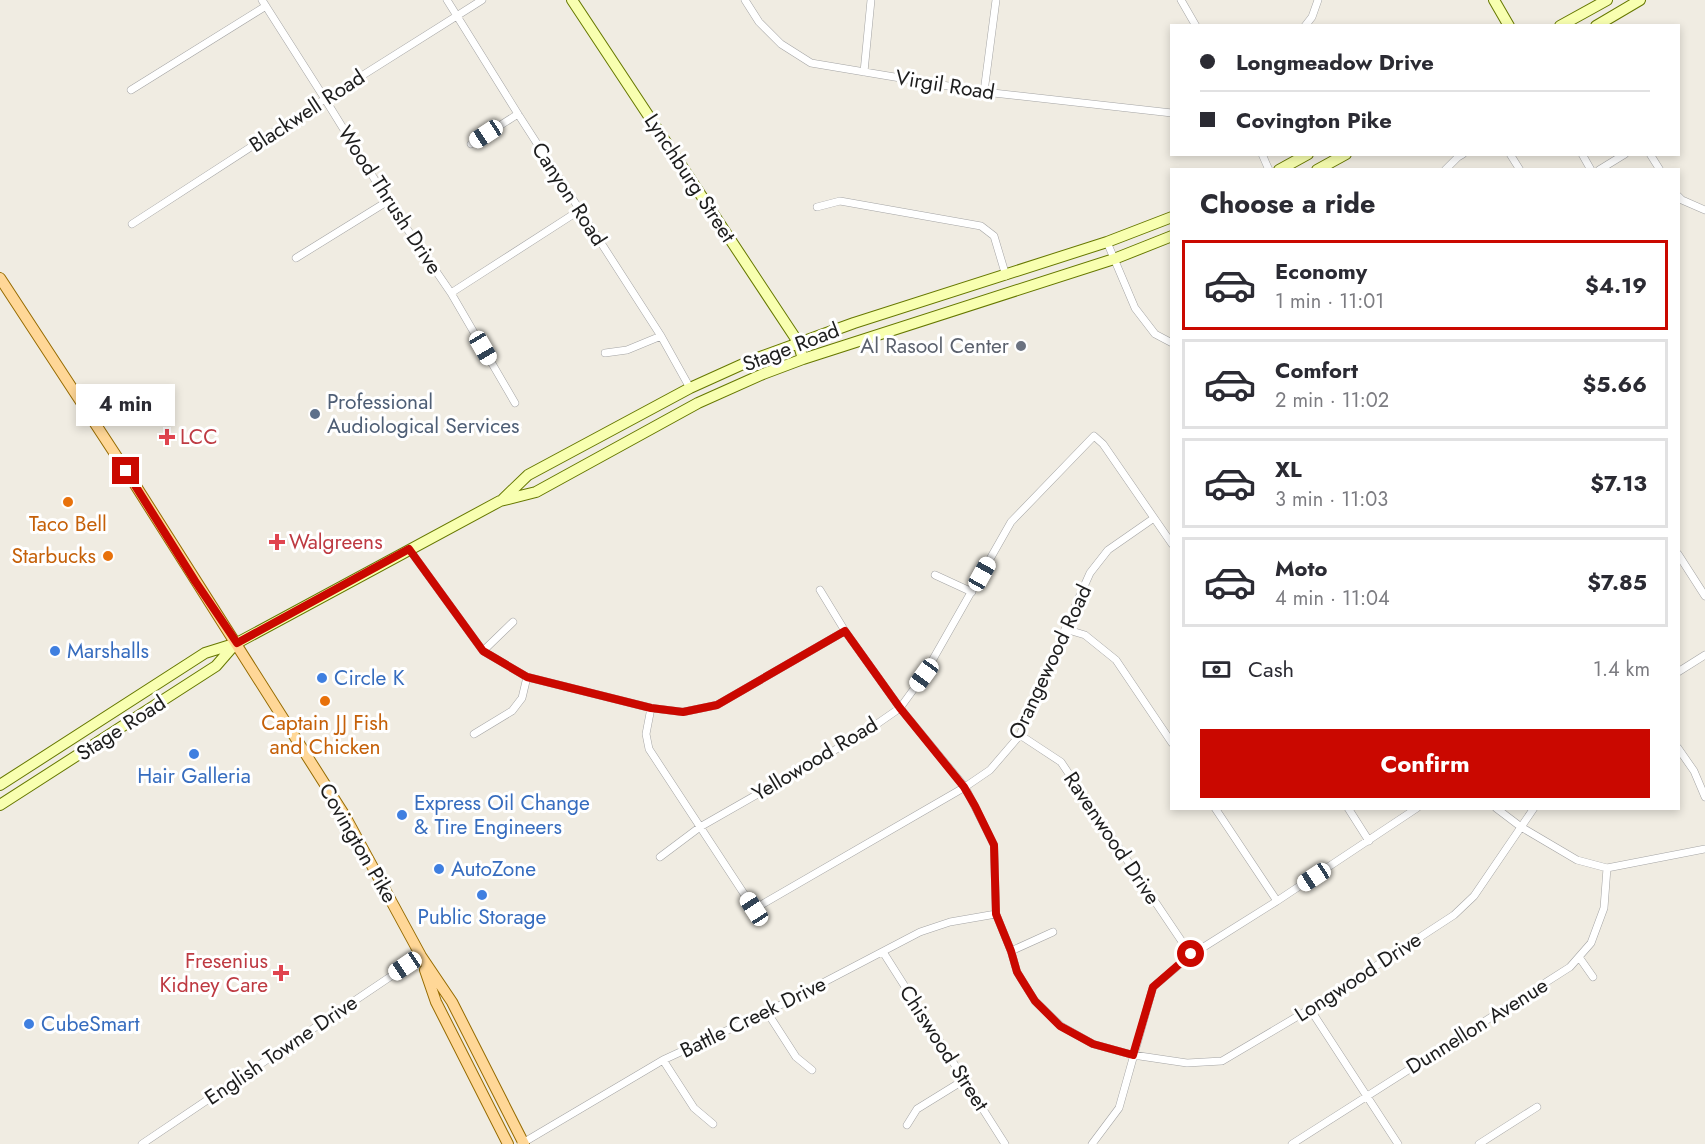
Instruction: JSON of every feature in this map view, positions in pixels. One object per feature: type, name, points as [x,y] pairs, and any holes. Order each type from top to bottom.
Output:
[{"type":"main road","name":"Lynchburg Street","points":[[572,0],[798,342],[803,359]]},
{"type":"main road","points":[[1494,0],[1508,24]]},
{"type":"main road","points":[[1564,24],[1606,0]]},
{"type":"main road","points":[[1599,24],[1640,0]]},
{"type":"main road","points":[[1283,168],[1304,156]]},
{"type":"main road","points":[[1321,168],[1342,156]]},
{"type":"main road","name":"Stage Road","points":[[500,501],[528,475],[690,388],[752,360],[798,342],[1107,242],[1170,218]]},
{"type":"main road","name":"Stage Road","points":[[0,785],[204,653],[237,643],[500,501],[536,492],[698,403],[803,359],[1114,259],[1170,237]]},
{"type":"main road","name":"Covington Pike","points":[[0,278],[237,643],[345,816],[421,956],[452,1002],[523,1144]]},
{"type":"main road","name":"Stage Road","points":[[0,805],[216,666],[237,643]]},
{"type":"main road","name":"Covington Pike","points":[[421,956],[436,1002],[508,1144]]},
{"type":"street","name":"Canyon Road","points":[[447,0],[661,336],[690,388]]},
{"type":"street","name":"Blackwell Road","points":[[132,224],[482,0]]},
{"type":"street","name":"Virgil Road","points":[[745,0],[759,22],[781,44],[811,63],[984,92],[1170,113]]},
{"type":"street","points":[[864,72],[871,0]]},
{"type":"street","points":[[984,92],[996,0]]},
{"type":"street","points":[[1181,0],[1195,24]]},
{"type":"street","points":[[1307,24],[1312,17],[1318,0]]},
{"type":"street","points":[[131,90],[264,3]]},
{"type":"street","name":"Wood Thrush Drive","points":[[264,3],[388,201],[451,293],[515,403]]},
{"type":"street","points":[[471,144],[518,114]]},
{"type":"street","points":[[1447,168],[1460,156]]},
{"type":"street","points":[[1602,168],[1622,156]]},
{"type":"street","points":[[1680,198],[1705,210]]},
{"type":"street","points":[[296,258],[388,201]]},
{"type":"street","points":[[817,207],[840,201],[981,226],[994,236],[1006,276]]},
{"type":"street","points":[[451,293],[580,210]]},
{"type":"street","points":[[1107,242],[1135,308],[1155,334],[1170,342]]},
{"type":"street","points":[[605,353],[627,350],[661,336]]},
{"type":"street","name":"Yellowood Road","points":[[660,857],[700,827],[861,735],[900,708],[924,675],[1011,522],[1094,436],[1103,444],[1154,518]]},
{"type":"street","points":[[1154,518],[1170,541]]},
{"type":"street","name":"Orangewood Road","points":[[700,827],[754,909],[990,770],[1020,735],[1090,573],[1108,550],[1154,518]]},
{"type":"street","points":[[409,549],[483,651],[527,677],[651,708],[683,712],[717,705],[845,631]]},
{"type":"street","points":[[1680,557],[1705,596]]},
{"type":"street","points":[[935,575],[972,592]]},
{"type":"street","points":[[819,590],[900,708],[964,787],[994,845],[996,914],[1017,972],[1035,1001],[1060,1026],[1093,1044],[1133,1055]]},
{"type":"street","points":[[483,651],[513,622]]},
{"type":"street","points":[[1065,629],[1085,635],[1116,660],[1170,740]]},
{"type":"street","points":[[1680,671],[1705,655]]},
{"type":"street","points":[[474,734],[512,711],[522,698],[527,677]]},
{"type":"street","points":[[651,708],[646,734],[649,749],[700,827]]},
{"type":"street","name":"Ravenwood Drive","points":[[1020,735],[1062,762],[1191,954]]},
{"type":"street","points":[[1680,751],[1694,771],[1705,797]]},
{"type":"street","points":[[1216,810],[1277,901]]},
{"type":"street","points":[[1349,810],[1369,841]]},
{"type":"street","points":[[1092,1144],[1119,1108],[1153,987],[1191,954],[1277,901],[1414,810]]},
{"type":"street","points":[[1499,810],[1521,827],[1577,860],[1606,868],[1705,849]]},
{"type":"street","name":"Longwood Drive","points":[[1133,1055],[1187,1063],[1222,1061],[1310,1009],[1454,915],[1474,896],[1533,810]]},
{"type":"street","name":"Dunnellon Avenue","points":[[1292,1144],[1570,967],[1591,943],[1604,908],[1606,868]]},
{"type":"street","name":"Battle Creek Drive","points":[[523,1144],[663,1060],[767,1012],[920,932],[950,922],[996,914]]},
{"type":"street","points":[[1011,951],[1053,932]]},
{"type":"street","name":"Chiswood Street","points":[[883,952],[1005,1144]]},
{"type":"street","name":"English Towne Drive","points":[[142,1144],[421,956]]},
{"type":"street","points":[[1579,957],[1593,977]]},
{"type":"street","points":[[1310,1009],[1398,1144]]},
{"type":"street","points":[[767,1012],[796,1057],[812,1070]]},
{"type":"street","points":[[663,1060],[694,1108],[713,1124]]},
{"type":"street","points":[[907,1125],[917,1109],[964,1080]]},
{"type":"street","points":[[1479,1144],[1538,1107]]},
{"type":"place","name":"Al Rasool Center","points":[[1021,346]]},
{"type":"place","name":"Professional Audiological Services","points":[[315,414]]},
{"type":"place","name":"LCC","points":[[167,437]]},
{"type":"place","name":"Taco Bell","points":[[68,502]]},
{"type":"place","name":"Walgreens","points":[[277,542]]},
{"type":"place","name":"Starbucks","points":[[108,556]]},
{"type":"place","name":"Marshalls","points":[[55,651]]},
{"type":"place","name":"Circle K","points":[[322,678]]},
{"type":"place","name":"Captain JJ Fish and Chicken","points":[[325,701]]},
{"type":"place","name":"Hair Galleria","points":[[194,754]]},
{"type":"place","name":"Express Oil Change & Tire Engineers","points":[[402,815]]},
{"type":"place","name":"AutoZone","points":[[439,869]]},
{"type":"place","name":"Public Storage","points":[[482,895]]},
{"type":"place","name":"Fresenius Kidney Care","points":[[281,973]]},
{"type":"place","name":"CubeSmart","points":[[29,1024]]},
{"type":"route","points":[[126,471],[237,643],[409,549],[483,651],[527,677],[651,708],[683,712],[717,705],[845,631],[900,708],[964,787],[994,845],[996,914],[1017,972],[1035,1001],[1060,1026],[1093,1044],[1133,1055],[1153,987],[1191,954]]}]
